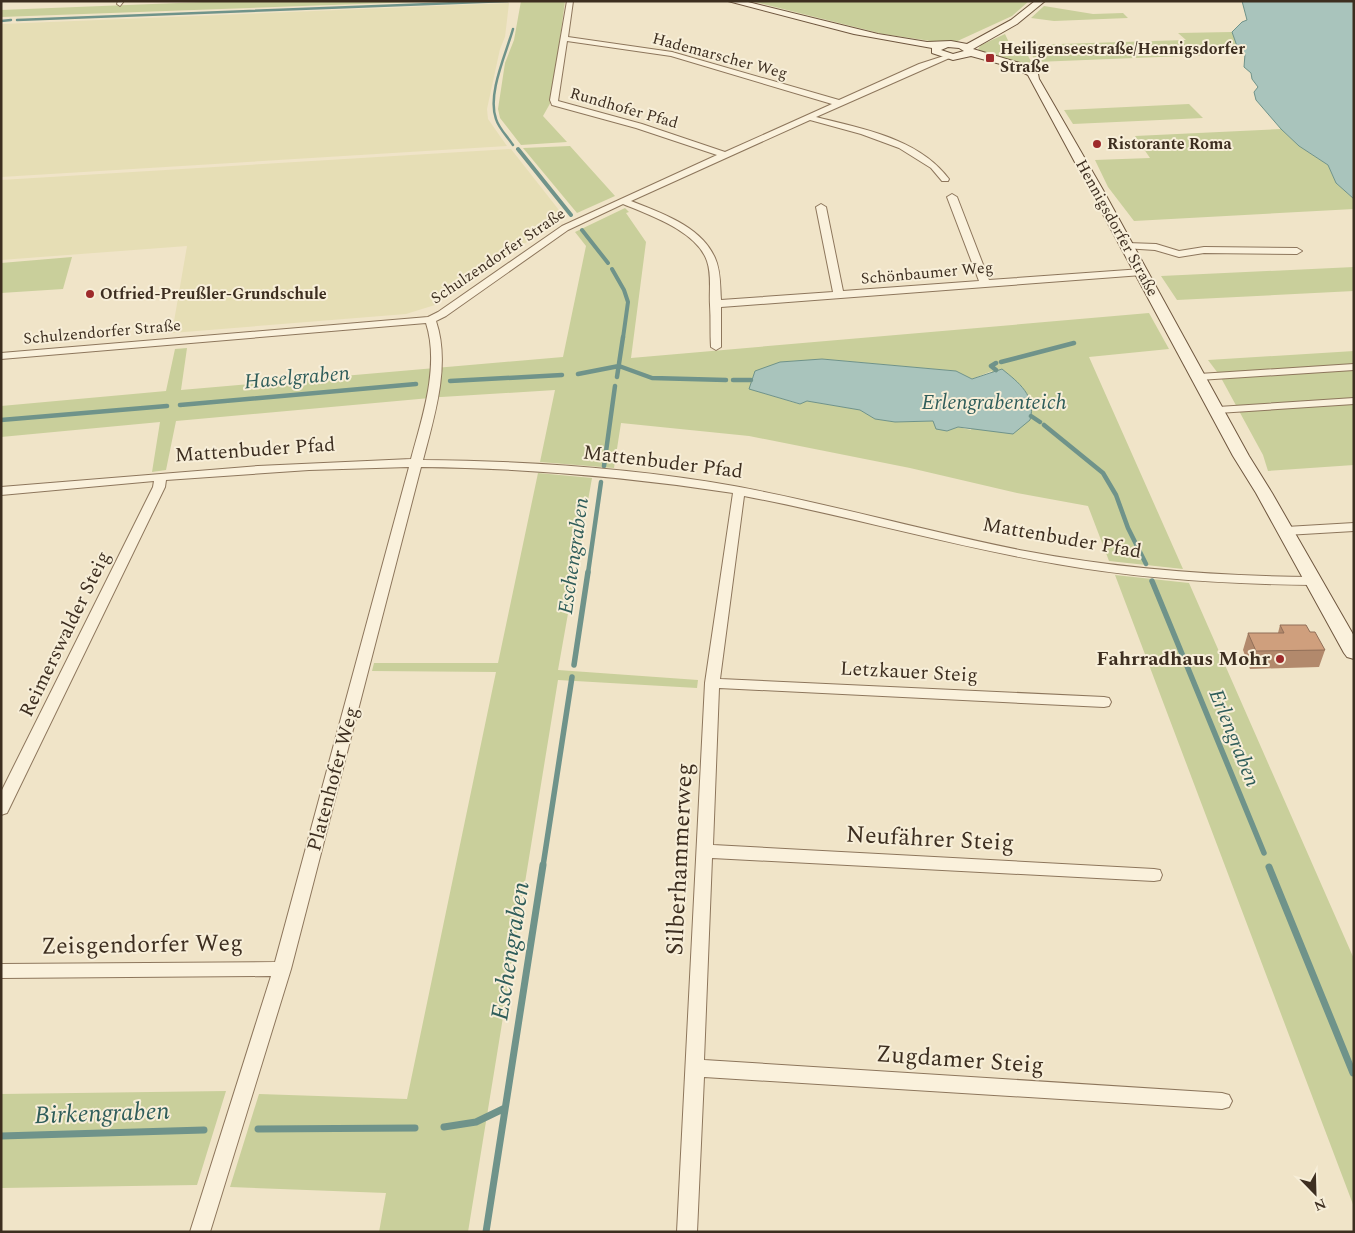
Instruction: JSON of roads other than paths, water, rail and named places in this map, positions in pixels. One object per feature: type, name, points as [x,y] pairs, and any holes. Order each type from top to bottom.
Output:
[{"type":"main road","name":"Hennigsdorfer Straße","points":[[732,1],[1025,68],[1033,74],[1034,79],[1218,410],[1241,456],[1286,531],[1354,653]]},
{"type":"main road","points":[[953,51],[1014,22],[1041,1]]},
{"type":"street","name":"Rundhofer Pfad","points":[[570,1],[563,38],[555,103],[639,126],[726,155]]},
{"type":"street","name":"Hademarscher Weg","points":[[563,38],[672,54],[839,103]]},
{"type":"street","name":"Schulzendorfer Straße","points":[[1,356],[430,320],[442,314],[565,228],[953,51]]},
{"type":"street","points":[[809,117],[906,148],[932,163],[946,179]]},
{"type":"street","points":[[952,197],[985,283]]},
{"type":"street","points":[[624,201],[676,225],[704,248],[711,258],[716,347]]},
{"type":"street","points":[[820,207],[839,295]]},
{"type":"street","points":[[1127,246],[1156,247],[1179,254],[1204,250],[1297,251]]},
{"type":"street","name":"Schönbaumer Weg","points":[[714,304],[1142,272]]},
{"type":"street","name":"Platenhofer Weg","points":[[200,1232],[282,968],[425,429],[434,378],[434,328],[430,320]]},
{"type":"street","points":[[1199,377],[1354,368]]},
{"type":"street","points":[[1218,410],[1354,401]]},
{"type":"street","name":"Mattenbuder Pfad","points":[[1,491],[280,467],[416,463],[553,469],[630,476],[740,491],[866,517],[1017,553],[1082,564],[1196,578],[1313,581]]},
{"type":"street","name":"Reimerswalder Steig","points":[[1,809],[159,487],[161,476]]},
{"type":"street","name":"Silberhammerweg","points":[[688,1232],[712,683],[736,497],[740,491]]},
{"type":"street","points":[[1286,531],[1354,527]]},
{"type":"street","name":"Letzkauer Steig","points":[[712,683],[1104,702]]},
{"type":"street","name":"Neufährer Steig","points":[[705,851],[1154,875]]},
{"type":"street","name":"Zeisgendorfer Weg","points":[[1,971],[282,968]]},
{"type":"street","name":"Zugdamer Steig","points":[[694,1068],[1222,1101]]},
{"type":"water","points":[[1242,1],[1354,1],[1354,199],[1336,183],[1328,165],[1299,146],[1281,129],[1256,100],[1254,92],[1258,87],[1252,79],[1251,73],[1244,67],[1245,54],[1238,49],[1232,32],[1242,22],[1247,20]]},
{"type":"water","name":"Erlengrabenteich","points":[[822,359],[956,371],[972,379],[1002,369],[1025,390],[1031,404],[1030,420],[1013,434],[958,427],[947,431],[936,429],[933,421],[895,422],[875,419],[860,410],[807,401],[800,404],[749,389],[755,371],[780,362]]},
{"type":"waterway","points":[[17,20],[508,1]]},
{"type":"waterway","points":[[1,21],[11,20]]},
{"type":"waterway","name":"Eschengraben","points":[[513,29],[502,62],[494,98],[496,119],[513,145]]},
{"type":"waterway","name":"Eschengraben","points":[[519,151],[518,149],[571,215]]},
{"type":"waterway","name":"Eschengraben","points":[[582,230],[608,263]]},
{"type":"waterway","name":"Eschengraben","points":[[612,269],[624,290],[628,302],[623,338]]},
{"type":"waterway","name":"Eschengraben","points":[[619,366],[623,337]]},
{"type":"waterway","points":[[1001,362],[1074,343]]},
{"type":"waterway","points":[[996,363],[991,366],[996,370]]},
{"type":"waterway","name":"Haselgraben","points":[[578,374],[619,366]]},
{"type":"waterway","name":"Eschengraben","points":[[617,377],[619,366]]},
{"type":"waterway","name":"Erlengraben","points":[[619,366],[652,378],[726,380]]},
{"type":"waterway","name":"Haselgraben","points":[[450,381],[562,375]]},
{"type":"waterway","name":"Erlengraben","points":[[733,380],[751,380]]},
{"type":"waterway","name":"Haselgraben","points":[[180,405],[416,384]]},
{"type":"waterway","name":"Eschengraben","points":[[604,466],[615,386]]},
{"type":"waterway","name":"Haselgraben","points":[[1,420],[167,406]]},
{"type":"waterway","name":"Erlengraben","points":[[1031,416],[1040,422]]},
{"type":"waterway","name":"Erlengraben","points":[[1044,425],[1103,473],[1116,495],[1128,528],[1146,564]]},
{"type":"waterway","name":"Eschengraben","points":[[588,573],[601,482]]},
{"type":"waterway","name":"Eschengraben","points":[[574,665],[588,572]]},
{"type":"waterway","name":"Erlengraben","points":[[1152,581],[1264,853]]},
{"type":"waterway","name":"Eschengraben","points":[[543,866],[572,677]]},
{"type":"waterway","name":"Eschengraben","points":[[486,1232],[543,865]]},
{"type":"waterway","name":"Erlengraben","points":[[1269,867],[1353,1073]]},
{"type":"waterway","name":"Birkengraben","points":[[444,1127],[476,1122],[505,1108]]},
{"type":"waterway","name":"Birkengraben","points":[[258,1129],[415,1128]]},
{"type":"waterway","name":"Birkengraben","points":[[1,1136],[204,1130]]},
{"type":"place","name":"Heiligenseestraße/Hennigsdorfer Straße","points":[[990,58]]},
{"type":"place","name":"Ristorante Roma","points":[[1097,144]]},
{"type":"place","name":"Otfried-Preußler-Grundschule","points":[[90,294]]},
{"type":"place","name":"Fahrradhaus Mohr","points":[[1280,659]]}]
